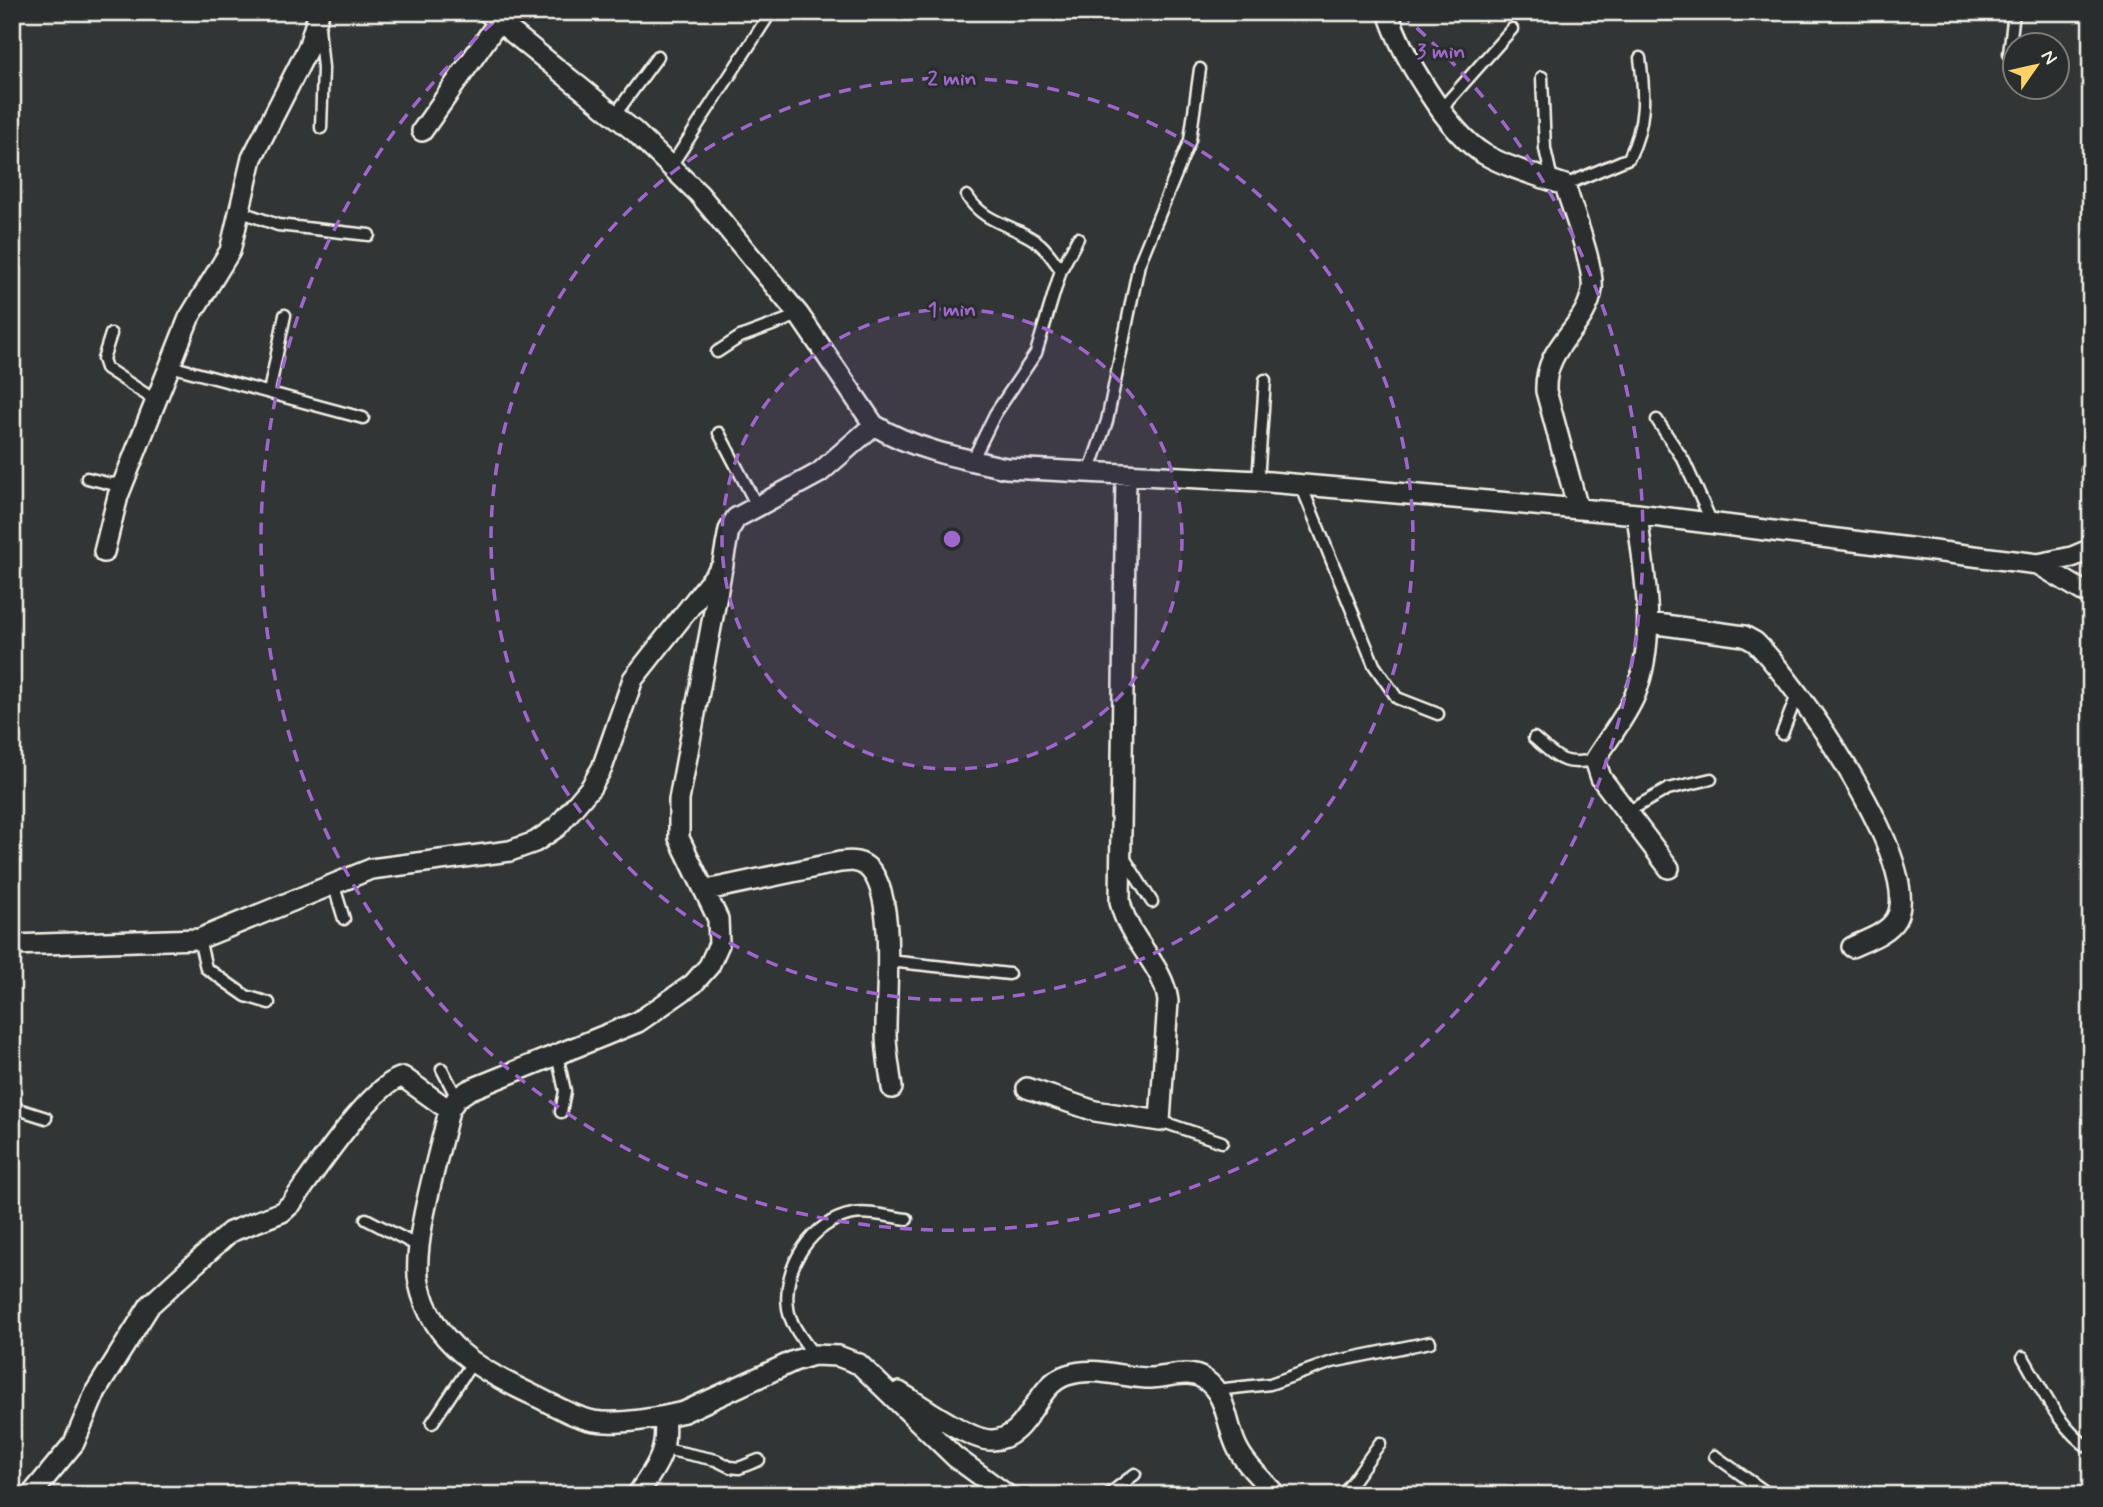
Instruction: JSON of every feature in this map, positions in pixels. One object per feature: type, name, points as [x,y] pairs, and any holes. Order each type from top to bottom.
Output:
[{"type":"street","points":[[1388,12],[1399,42],[1441,109],[1465,141],[1486,155],[1559,183],[1590,272],[1592,290],[1586,306],[1552,356],[1545,372],[1546,391],[1578,509]]},
{"type":"street","points":[[104,552],[118,496],[170,366],[196,304],[230,251],[252,158],[308,48],[319,14]]},
{"type":"street","points":[[422,131],[493,17],[671,166],[742,244],[799,315],[874,425],[888,434],[972,461],[1006,468],[1258,481],[1636,514],[2038,564],[2072,557],[2091,549]]},
{"type":"street","points":[[874,425],[819,473],[736,518],[729,530],[679,800],[679,838],[718,919],[719,944],[709,966],[693,984],[638,1022],[469,1090],[453,1104],[418,1246],[418,1282],[427,1310],[441,1335],[472,1363],[488,1374],[577,1416],[596,1421],[664,1417],[684,1412],[794,1361],[814,1355],[838,1356],[859,1364],[955,1457],[1007,1495]]},
{"type":"street","points":[[1027,1088],[1095,1111],[1160,1121],[1168,1000],[1166,986],[1124,920],[1120,901],[1126,476]]},
{"type":"street","points":[[1636,514],[1650,623],[1645,662],[1634,698],[1595,760],[1601,778],[1669,868]]},
{"type":"street","points":[[2038,564],[2091,596]]},
{"type":"street","points":[[12,945],[199,939],[215,935],[371,869],[510,851],[535,842],[557,827],[577,806],[602,768],[640,666],[723,565]]},
{"type":"street","points":[[1650,623],[1744,636],[1765,651],[1858,785],[1881,830],[1899,878],[1901,906],[1896,920],[1881,933],[1852,947]]},
{"type":"street","points":[[706,890],[855,861],[867,867],[876,878],[889,961],[886,1035],[892,1088]]},
{"type":"street","points":[[31,1495],[74,1443],[96,1391],[140,1317],[229,1232],[282,1212],[291,1205],[341,1135],[390,1081],[403,1077],[453,1104]]},
{"type":"street","points":[[874,1377],[976,1437],[991,1441],[1006,1438],[1016,1430],[1049,1387],[1067,1375],[1096,1370],[1150,1378],[1187,1374],[1203,1379],[1215,1391],[1223,1404],[1236,1446],[1276,1495]]},
{"type":"street","points":[[637,1495],[665,1449],[664,1417]]},
{"type":"lane","points":[[671,166],[771,12]]},
{"type":"lane","points":[[2012,32],[2014,12]]},
{"type":"lane","points":[[319,14],[323,68],[321,128]]},
{"type":"lane","points":[[1441,109],[1512,29]]},
{"type":"lane","points":[[614,116],[659,56]]},
{"type":"lane","points":[[1542,77],[1545,149],[1559,183],[1629,158],[1642,123],[1646,99],[1640,58]]},
{"type":"lane","points":[[1088,474],[1107,421],[1139,264],[1190,140],[1200,69]]},
{"type":"lane","points":[[967,196],[976,211],[1014,228],[1042,246],[1062,270]]},
{"type":"lane","points":[[239,211],[278,225],[369,234]]},
{"type":"lane","points":[[972,461],[995,414],[1036,353],[1062,270],[1078,238]]},
{"type":"lane","points":[[269,392],[285,315]]},
{"type":"lane","points":[[717,352],[740,337],[799,315]]},
{"type":"lane","points":[[111,334],[103,359],[106,368],[157,401]]},
{"type":"lane","points":[[170,366],[363,418]]},
{"type":"lane","points":[[1258,481],[1265,380]]},
{"type":"lane","points":[[1657,420],[1684,461],[1712,523]]},
{"type":"lane","points":[[719,433],[757,506]]},
{"type":"lane","points":[[87,478],[111,484],[125,482]]},
{"type":"lane","points":[[1301,485],[1374,665],[1397,698],[1438,714]]},
{"type":"lane","points":[[1783,734],[1797,695]]},
{"type":"lane","points":[[1534,738],[1556,756],[1573,764],[1595,760]]},
{"type":"lane","points":[[1627,812],[1668,789],[1711,779]]},
{"type":"lane","points":[[1121,852],[1152,902]]},
{"type":"lane","points":[[333,883],[344,919]]},
{"type":"lane","points":[[199,939],[206,968],[246,996],[269,1003]]},
{"type":"lane","points":[[889,961],[1009,974]]},
{"type":"lane","points":[[557,1055],[565,1091],[561,1112]]},
{"type":"lane","points":[[442,1069],[453,1104]]},
{"type":"lane","points":[[12,1102],[18,1109],[46,1118]]},
{"type":"lane","points":[[1160,1121],[1222,1142]]},
{"type":"lane","points":[[814,1355],[797,1332],[788,1308],[792,1266],[810,1237],[837,1218],[856,1213],[907,1220]]},
{"type":"lane","points":[[366,1219],[418,1246]]},
{"type":"lane","points":[[1215,1391],[1270,1384],[1332,1363],[1430,1342]]},
{"type":"lane","points":[[2023,1357],[2056,1413],[2076,1440],[2091,1449]]},
{"type":"lane","points":[[432,1423],[472,1363]]},
{"type":"lane","points":[[1343,1495],[1380,1443]]},
{"type":"lane","points":[[665,1449],[730,1467],[739,1468],[759,1460]]},
{"type":"lane","points":[[1714,1456],[1770,1495]]},
{"type":"lane","points":[[1108,1495],[1135,1474]]}]
